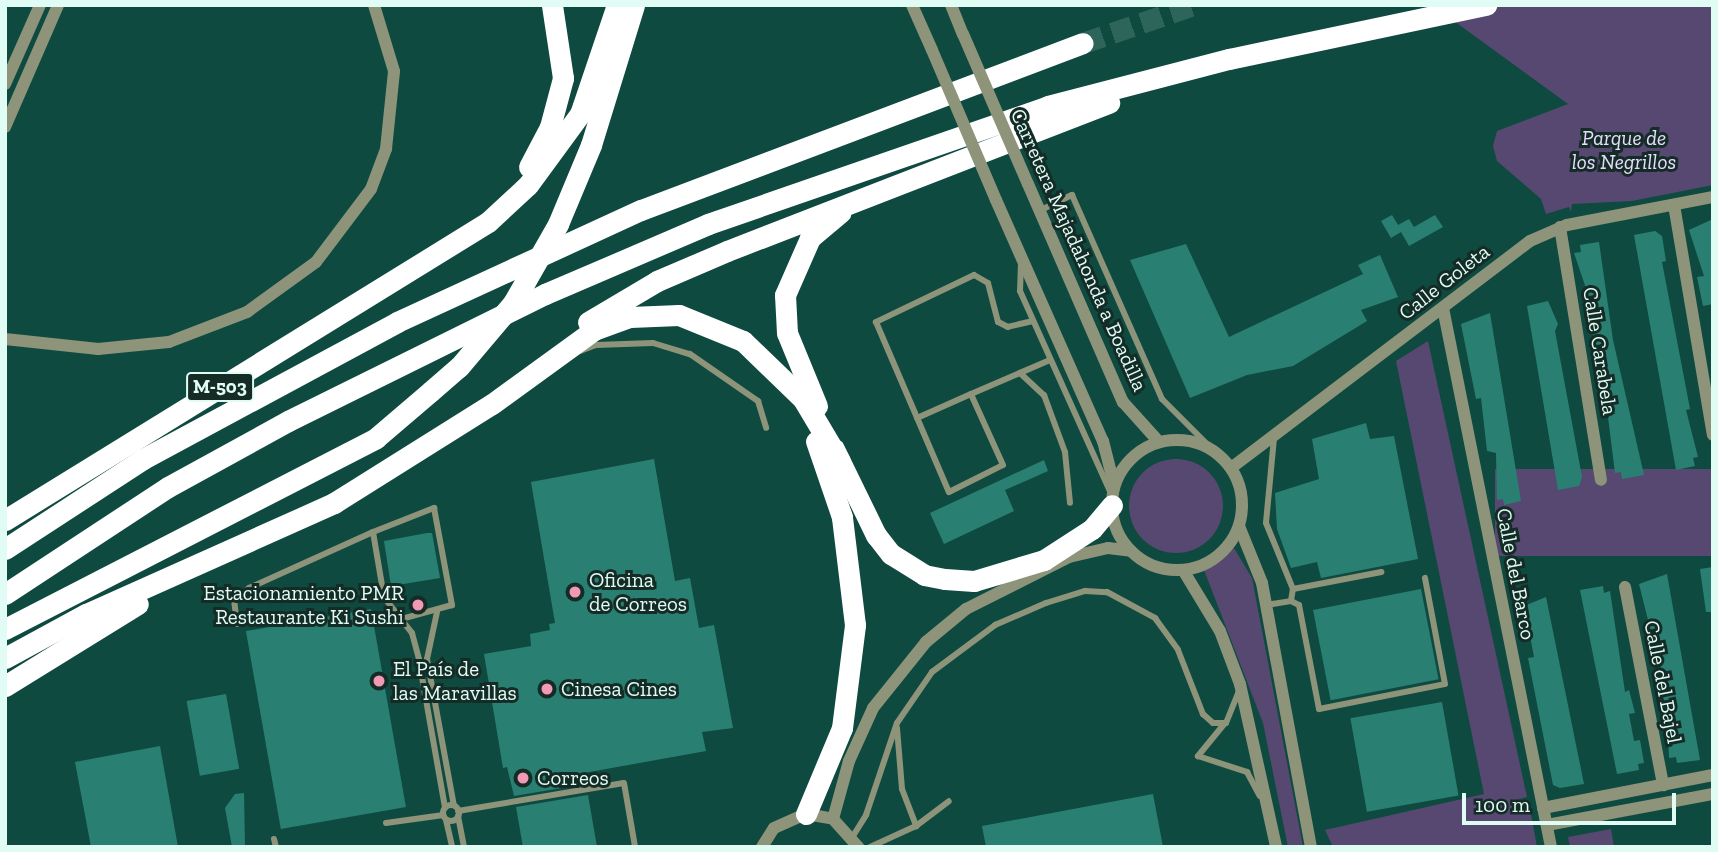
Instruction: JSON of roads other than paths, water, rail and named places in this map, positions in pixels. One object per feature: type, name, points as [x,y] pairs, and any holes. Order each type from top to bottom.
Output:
[{"type":"highway","points":[[436,254],[520,181],[542,145],[562,78],[552,5]]},
{"type":"highway","name":"M-503","points":[[5,520],[488,222],[554,153],[580,114],[617,5]]},
{"type":"highway","points":[[5,629],[376,438],[459,367],[513,303],[558,224],[591,145],[634,5]]},
{"type":"highway","points":[[5,594],[168,487],[288,421],[545,294],[708,224],[1048,106],[1229,59],[1486,5]]},
{"type":"highway","points":[[5,549],[144,459],[397,322],[641,210],[1083,43]]},
{"type":"highway","points":[[448,431],[587,323],[657,281],[947,161],[1229,59]]},
{"type":"highway","points":[[947,161],[827,220],[794,264],[785,295],[787,332],[839,461],[876,535],[891,554],[924,575],[974,581],[1044,560],[1069,557]]},
{"type":"highway","points":[[5,658],[86,614],[222,557],[334,502],[492,404],[594,330],[630,317],[699,320],[743,341],[779,371],[839,461]]},
{"type":"highway","points":[[779,371],[820,449],[842,517],[853,578],[848,701],[806,814]]},
{"type":"highway","points":[[1044,560],[1092,529],[1113,496]]},
{"type":"highway","points":[[5,685],[222,557]]},
{"type":"street","points":[[5,84],[40,5]]},
{"type":"street","points":[[5,127],[58,5]]},
{"type":"street","points":[[5,339],[98,349],[169,342],[247,312],[316,262],[371,189],[386,149],[394,71],[374,5]]},
{"type":"street","points":[[912,5],[1103,441],[1113,496],[1114,522],[1131,551]]},
{"type":"street","name":"Carretera Majadahonda a Boadilla","points":[[953,8],[1123,402],[1159,442]]},
{"type":"street","name":"Calle Goleta","points":[[1231,468],[1530,241],[1560,227],[1713,197]]},
{"type":"street","points":[[1674,205],[1713,435]]},
{"type":"street","name":"Calle Carabela","points":[[1560,227],[1601,480]]},
{"type":"street","name":"Calle del Barco","points":[[1443,308],[1551,847]]},
{"type":"street","points":[[1113,496],[1131,458],[1159,442],[1188,440],[1215,452],[1231,468],[1242,506],[1239,526],[1266,604],[1311,847]]},
{"type":"street","points":[[833,819],[849,761],[889,683],[966,609],[1069,557],[1108,548],[1131,551],[1155,566],[1183,570],[1217,556],[1239,526]]},
{"type":"street","points":[[1183,570],[1220,631],[1240,684],[1276,847]]},
{"type":"street","name":"Calle del Bajel","points":[[1625,587],[1664,785]]},
{"type":"street","points":[[1543,808],[1713,775]]},
{"type":"street","points":[[1547,825],[1713,794]]},
{"type":"street","points":[[762,847],[774,828],[806,814],[833,819],[855,841]]},
{"type":"lane","points":[[1039,211],[1072,195],[1162,399],[1215,452]]},
{"type":"lane","points":[[1021,257],[1020,290],[1113,496]]},
{"type":"lane","points":[[971,394],[1003,466],[949,492],[876,322],[974,275],[988,283],[998,322],[1008,327],[1033,321]]},
{"type":"lane","points":[[492,404],[596,345],[653,343],[726,374],[758,401],[766,428]]},
{"type":"lane","points":[[917,418],[1050,360]]},
{"type":"lane","points":[[1020,373],[1048,407],[1065,452],[1070,503]]},
{"type":"lane","points":[[1274,436],[1266,523],[1293,589],[1291,601]]},
{"type":"lane","points":[[237,624],[234,601],[248,588],[434,508],[453,606],[401,619]]},
{"type":"lane","points":[[373,532],[384,597],[412,633],[419,660],[452,847]]},
{"type":"lane","points":[[1293,589],[1381,572]]},
{"type":"lane","points":[[1266,604],[1291,601],[1299,605],[1318,709],[1445,684],[1424,578]]},
{"type":"lane","points":[[855,841],[897,723],[932,672],[960,648],[995,625],[1085,591],[1128,599],[1155,618],[1178,650],[1203,714],[1213,723],[1226,723]]},
{"type":"lane","points":[[437,611],[428,659],[464,847]]},
{"type":"lane","points":[[1240,684],[1226,723],[1198,756],[1247,772],[1269,813]]},
{"type":"lane","points":[[897,723],[902,789],[916,826]]},
{"type":"lane","points":[[386,824],[624,783],[635,847]]},
{"type":"lane","points":[[870,847],[916,826],[949,801]]},
{"type":"lane","points":[[445,814],[457,811]]},
{"type":"lane","points":[[274,839],[276,847]]},
{"type":"tunnel","points":[[1083,43],[1194,5]]},
{"type":"place","name":"Oficina de Correos","points":[[575,592]]},
{"type":"place","name":"Estacionamiento PMR Restaurante Ki Sushi","points":[[418,605]]},
{"type":"place","name":"El País de las Maravillas","points":[[379,681]]},
{"type":"place","name":"Cinesa Cines","points":[[547,689]]},
{"type":"place","name":"Correos","points":[[523,778]]},
{"type":"park label","name":"Parque de los Negrillos","points":[[1624,150]]}]
